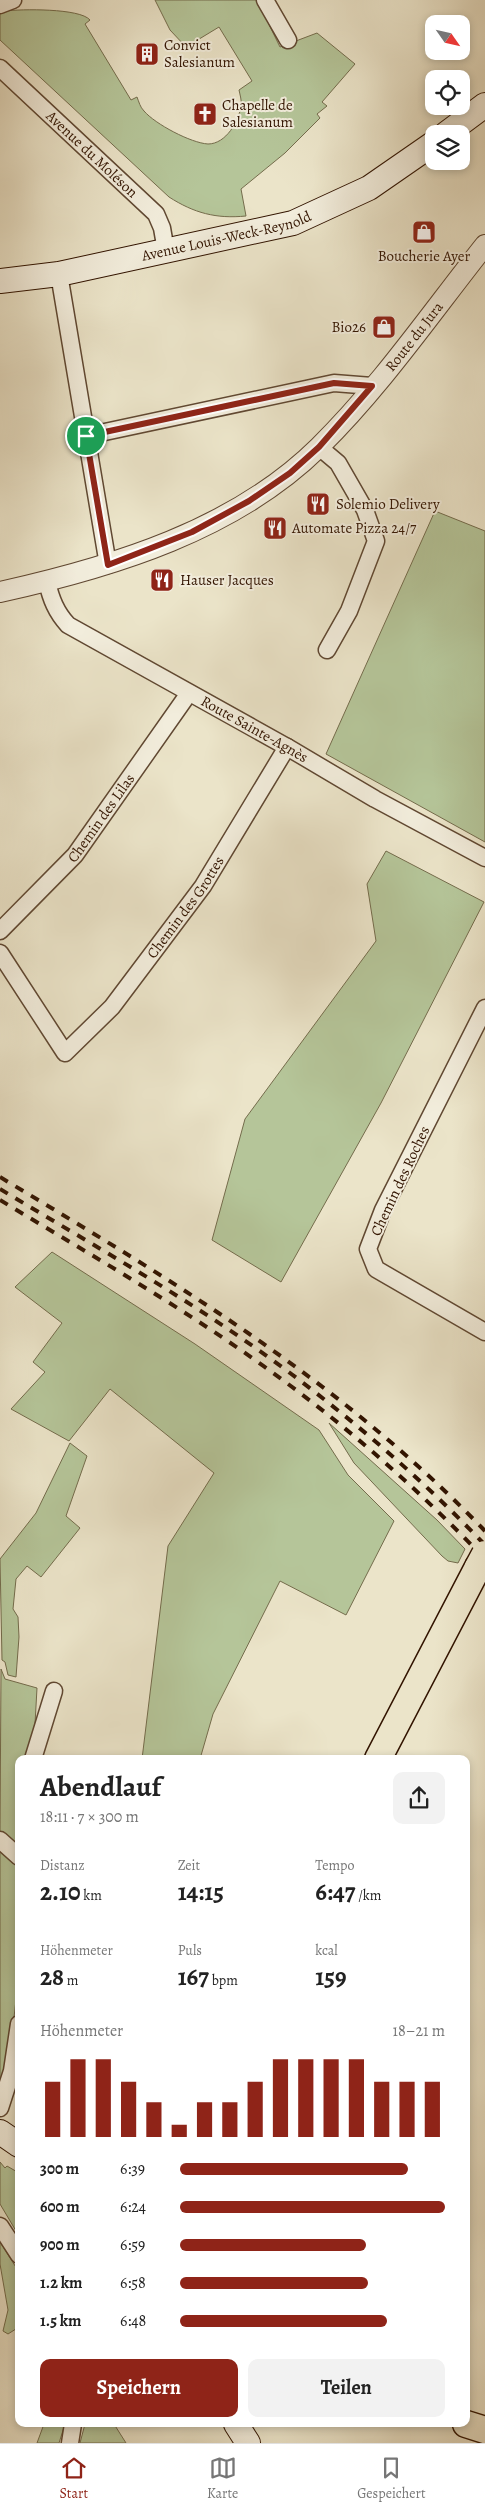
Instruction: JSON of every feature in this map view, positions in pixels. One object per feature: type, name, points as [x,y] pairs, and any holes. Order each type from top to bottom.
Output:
[{"type":"main road","points":[[458,125],[485,105]]},
{"type":"main road","name":"Avenue Louis-Weck-Reynold","points":[[0,281],[58,274],[293,224],[369,188],[425,149]]},
{"type":"main road","points":[[380,1755],[481,1560]]},
{"type":"main road","points":[[0,2132],[15,2142]]},
{"type":"main road","points":[[470,2425],[485,2430]]},
{"type":"main road","points":[[238,2427],[248,2443]]},
{"type":"street","points":[[0,5],[13,0]]},
{"type":"street","points":[[265,0],[288,40]]},
{"type":"street","name":"Avenue du Moléson","points":[[0,68],[156,214],[162,228],[166,251]]},
{"type":"street","name":"Route du Jura","points":[[0,592],[47,582],[108,565],[192,532],[249,501],[290,473],[319,447],[372,386],[485,245]]},
{"type":"street","points":[[58,274],[108,565]]},
{"type":"street","points":[[86,436],[334,383],[372,386]]},
{"type":"street","points":[[319,447],[338,463],[365,510],[376,541],[349,612],[327,650]]},
{"type":"street","name":"Route Sainte-Agnès","points":[[47,582],[51,598],[59,615],[68,625],[287,747],[375,799],[485,858]]},
{"type":"street","name":"Chemin des Lilas","points":[[0,931],[75,855],[189,693]]},
{"type":"street","name":"Chemin des Grottes","points":[[0,953],[65,1053],[112,1007],[203,886],[287,747]]},
{"type":"street","name":"Chemin des Roches","points":[[485,1008],[383,1210],[368,1249],[376,1269],[485,1332]]},
{"type":"street","points":[[34,1755],[54,1691]]},
{"type":"street","points":[[0,1840],[15,1853]]},
{"type":"street","points":[[0,2108],[6,2096],[15,2051]]},
{"type":"street","points":[[0,2226],[15,2249]]},
{"type":"street","points":[[70,2443],[73,2427]]},
{"type":"green space","points":[[155,0],[257,0],[280,47],[317,33],[355,64],[322,102],[327,106],[317,114],[320,118],[285,153],[241,189],[246,216],[225,217],[206,214],[187,207],[169,197],[0,40],[0,12],[50,10],[84,16],[90,20],[85,24],[131,100],[137,97],[142,108],[149,116],[174,132],[201,143],[215,143],[226,136],[234,125],[241,106],[239,90],[252,81],[219,27],[186,47],[170,30]]},
{"type":"green space","points":[[435,511],[485,531],[485,842],[326,754]]},
{"type":"green space","points":[[386,851],[484,902],[381,1103],[281,1282],[212,1240],[245,1119],[376,941],[367,884]]},
{"type":"green space","points":[[52,1252],[195,1344],[319,1430],[348,1475],[394,1521],[346,1615],[280,1581],[213,1714],[201,1755],[142,1755],[168,1546],[214,1473],[110,1389],[69,1441],[11,1409],[45,1372],[33,1362],[62,1323],[15,1287]]},
{"type":"green space","points":[[329,1423],[437,1520],[465,1549],[458,1563],[448,1561],[442,1556],[354,1463]]},
{"type":"green space","points":[[70,1443],[87,1456],[66,1516],[80,1528],[41,1577],[27,1566],[16,1579],[13,1609],[18,1617],[19,1637],[16,1677],[8,1675],[5,1662],[2,1660],[0,1559],[36,1513]]},
{"type":"green space","points":[[1,1669],[5,1679],[37,1688],[35,1724],[37,1725],[29,1755],[15,1755],[15,1846],[0,1835]]},
{"type":"green space","points":[[0,1849],[15,1862],[15,2010],[7,2057],[0,2083]]},
{"type":"green space","points":[[0,2162],[5,2168],[7,2166],[15,2171],[15,2229],[0,2204]]},
{"type":"green space","points":[[0,2242],[15,2266],[15,2330],[8,2334],[3,2331],[8,2310],[0,2264]]},
{"type":"green space","points":[[43,2427],[64,2427],[59,2443],[37,2443]]},
{"type":"green space","points":[[84,2427],[116,2427],[126,2443],[80,2443]]},
{"type":"railway","points":[[0,1177],[193,1296],[315,1381],[373,1427],[430,1477],[485,1531]]},
{"type":"railway","points":[[0,1189],[184,1300],[290,1373],[391,1455],[485,1545]]},
{"type":"railway","points":[[0,1200],[180,1310],[284,1381],[363,1443],[438,1511],[485,1559]]},
{"type":"place","name":"Convict Salesianum","points":[[147,54]]},
{"type":"place","name":"Chapelle de Salesianum","points":[[205,114]]},
{"type":"place","name":"Boucherie Ayer","points":[[424,232]]},
{"type":"place","name":"Bio26","points":[[384,327]]},
{"type":"place","name":"Solemio Delivery","points":[[318,504]]},
{"type":"place","name":"Automate Pizza 24/7","points":[[275,528]]},
{"type":"place","name":"Hauser Jacques","points":[[162,580]]},
{"type":"route","points":[[334,383],[372,386],[319,447],[290,473],[249,501],[192,532],[108,565],[86,436],[334,383]]}]
